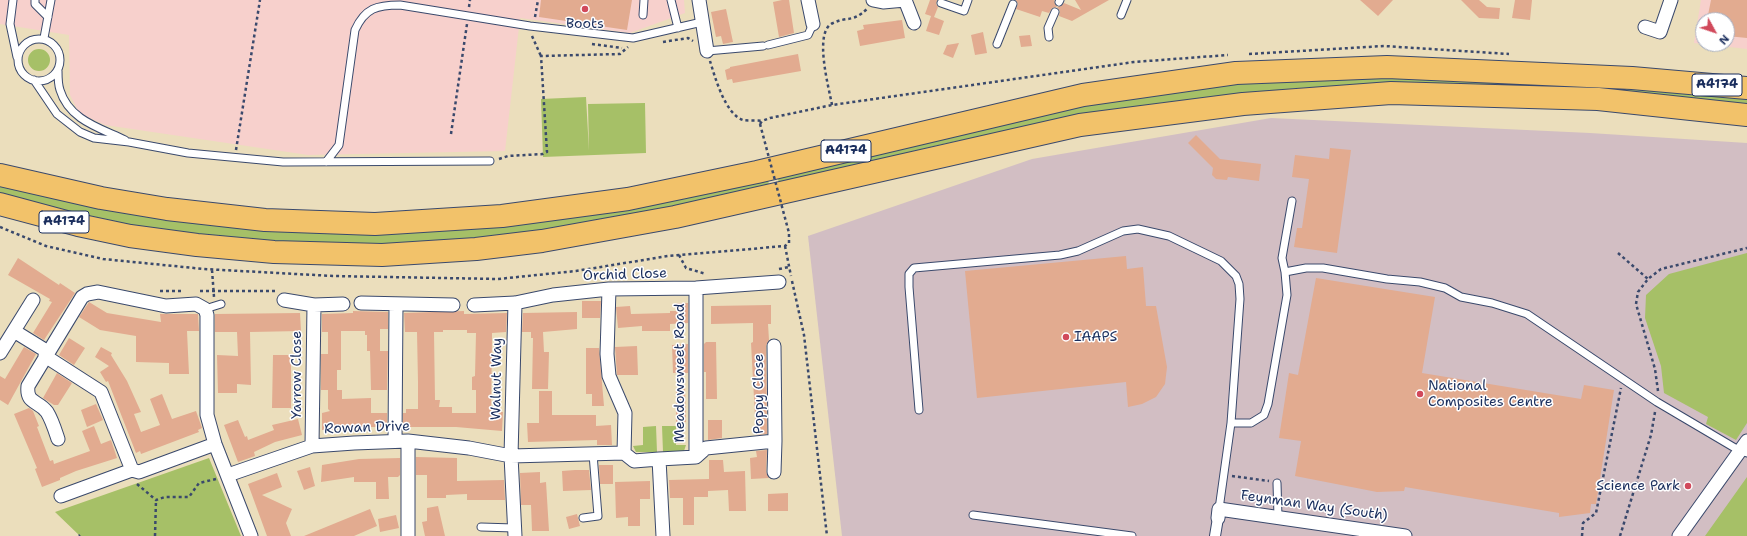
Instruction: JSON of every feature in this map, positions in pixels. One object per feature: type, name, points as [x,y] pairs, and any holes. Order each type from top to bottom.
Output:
[{"type":"highway","name":"A4174","points":[[0,175],[94,196],[167,209],[265,220],[375,224],[502,216],[628,199],[757,172],[1083,95],[1236,72],[1387,67],[1632,78],[1747,88]]},
{"type":"highway","name":"A4174","points":[[0,204],[78,225],[130,236],[197,245],[274,252],[382,255],[491,247],[542,241],[675,217],[1080,125],[1244,104],[1391,93],[1598,99],[1747,115]]},
{"type":"highway","points":[[0,214],[62,233],[101,240],[130,236]]},
{"type":"street","points":[[699,0],[707,51]]},
{"type":"street","points":[[808,0],[813,24]]},
{"type":"street","points":[[874,0],[883,2],[905,0],[914,23]]},
{"type":"street","points":[[1645,27],[1660,32],[1671,0]]},
{"type":"street","name":"Orchid Close","points":[[474,305],[515,303],[553,295],[608,289],[696,288],[777,276]]},
{"type":"street","name":"Meadowsweet Road","points":[[696,288],[696,457]]},
{"type":"street","points":[[608,289],[609,376],[625,413],[624,453]]},
{"type":"street","points":[[58,439],[46,411],[29,399],[27,393],[28,386],[82,297],[92,292],[166,306],[196,304],[214,306]]},
{"type":"street","points":[[282,296],[314,305],[343,304]]},
{"type":"street","points":[[0,353],[33,300]]},
{"type":"street","points":[[361,303],[453,306]]},
{"type":"street","name":"Walnut Way","points":[[511,456],[515,303]]},
{"type":"street","name":"Yarrow Close","points":[[312,446],[314,305]]},
{"type":"street","points":[[396,305],[408,536]]},
{"type":"street","points":[[214,306],[207,315],[206,410],[215,444],[251,536]]},
{"type":"street","points":[[14,331],[101,392],[128,472]]},
{"type":"street","name":"Poppy Close","points":[[774,346],[774,472]]},
{"type":"street","name":"Rowan Drive","points":[[228,475],[312,446],[402,441],[469,448],[511,456],[624,453],[634,461],[659,459]]},
{"type":"street","name":"Poppy Close","points":[[659,459],[696,457],[706,448],[775,441]]},
{"type":"street","points":[[61,496],[128,472],[139,472],[215,444]]},
{"type":"street","points":[[1680,536],[1745,448]]},
{"type":"street","points":[[511,456],[514,532]]},
{"type":"street","points":[[659,459],[663,536]]},
{"type":"street","points":[[1215,536],[1218,514]]},
{"type":"street","name":"Feynman Way (South)","points":[[1218,514],[1278,517],[1405,536]]},
{"type":"lane","points":[[13,0],[10,24],[20,69],[25,76],[34,80],[47,80],[58,71]]},
{"type":"lane","points":[[35,0],[35,4],[48,17]]},
{"type":"lane","points":[[44,38],[51,0]]},
{"type":"lane","points":[[643,15],[644,0]]},
{"type":"lane","points":[[671,0],[678,28]]},
{"type":"lane","points":[[941,3],[964,11],[968,0]]},
{"type":"lane","points":[[1121,15],[1127,0]]},
{"type":"lane","points":[[326,162],[339,145],[355,30],[365,13],[384,4],[530,26],[633,38],[702,22]]},
{"type":"lane","points":[[997,44],[1013,4]]},
{"type":"lane","points":[[1049,37],[1048,28],[1055,12]]},
{"type":"lane","points":[[707,51],[765,45],[808,35],[813,24]]},
{"type":"lane","points":[[18,59],[22,46],[28,41],[44,38],[51,41],[58,49],[61,56],[58,71],[60,90],[72,112],[97,129],[129,142]]},
{"type":"lane","points":[[34,80],[57,114],[80,132],[94,138],[129,142],[188,153],[283,162],[490,161]]},
{"type":"lane","points":[[1231,423],[1250,423],[1264,415],[1268,404],[1287,295],[1282,258],[1292,201]]},
{"type":"lane","points":[[919,410],[909,287],[909,274],[914,268],[1060,255],[1078,251],[1123,231],[1138,229],[1169,236],[1204,252],[1225,264],[1236,276],[1239,284],[1240,299],[1231,423],[1218,514]]},
{"type":"lane","points":[[1285,272],[1306,268],[1322,268],[1387,279],[1420,282],[1445,288],[1461,297],[1492,303],[1527,314],[1598,360],[1623,380],[1657,402],[1745,448]]},
{"type":"lane","points":[[583,518],[598,516],[593,454]]},
{"type":"lane","points":[[1278,483],[1278,517]]},
{"type":"lane","points":[[973,515],[1132,536]]},
{"type":"lane","points":[[481,527],[514,532]]},
{"type":"path","points":[[235,158],[260,0]]},
{"type":"path","points":[[451,134],[470,0]]},
{"type":"path","points":[[530,26],[536,16],[538,0]]},
{"type":"path","points":[[832,105],[822,47],[824,33],[828,26],[834,22],[857,18],[874,0]]},
{"type":"path","points":[[490,161],[508,156],[543,154],[547,152],[546,99],[541,56],[532,36]]},
{"type":"path","points":[[541,56],[620,54],[628,48],[633,38]]},
{"type":"path","points":[[707,51],[717,81],[728,106],[735,116],[743,120],[761,122],[789,233]]},
{"type":"path","points":[[784,246],[804,335],[827,536]]},
{"type":"path","points":[[1620,536],[1651,435],[1657,402],[1656,369],[1636,304],[1638,292],[1648,279],[1662,269],[1747,248]]},
{"type":"path","points":[[1618,253],[1648,279]]},
{"type":"path","points":[[679,255],[686,268],[705,274],[712,273]]},
{"type":"path","points":[[777,276],[789,267]]},
{"type":"path","points":[[212,270],[214,306]]},
{"type":"path","points":[[159,291],[183,291]]},
{"type":"path","points":[[198,291],[282,296]]},
{"type":"path","points":[[1582,536],[1583,523],[1596,513],[1623,380]]},
{"type":"path","points":[[128,472],[156,500],[156,536]]},
{"type":"path","points":[[156,500],[165,496],[189,497],[199,483],[228,475]]},
{"type":"path","points":[[1224,475],[1278,483]]},
{"type":"shaded area","points":[[0,0],[684,0],[685,13],[630,33],[520,18],[505,151],[308,155],[105,125],[79,113],[70,95],[69,35],[0,24]]},
{"type":"shaded area","points":[[1701,0],[1747,0],[1747,49],[1735,48],[1735,12],[1699,12]]},
{"type":"shaded area","points":[[1271,118],[1590,133],[1747,143],[1747,536],[842,536],[808,236],[1032,159]]},
{"type":"green space","points":[[39,49],[47,52],[50,60],[47,68],[39,71],[31,68],[28,60],[31,52]]},
{"type":"green space","points":[[1358,76],[1637,88],[1747,98],[1747,106],[1394,85],[1299,88],[1160,103],[1046,122],[939,145],[779,183],[777,175],[1058,109],[1210,83]]},
{"type":"green space","points":[[586,97],[589,151],[588,104],[645,103],[646,153],[543,157],[541,99]]},
{"type":"green space","points":[[768,177],[769,187],[616,220],[488,238],[362,245],[240,240],[135,227],[0,197],[0,183],[292,230]]},
{"type":"green space","points":[[1747,253],[1747,423],[1736,440],[1706,424],[1708,417],[1664,393],[1661,366],[1645,318],[1646,295],[1669,274]]},
{"type":"green space","points":[[656,426],[657,452],[636,452],[633,446],[643,445],[643,427]]},
{"type":"green space","points":[[662,426],[676,426],[676,445],[686,445],[684,451],[663,452]]},
{"type":"green space","points":[[209,458],[241,536],[80,536],[55,512]]},
{"type":"green space","points":[[1747,477],[1747,536],[1705,536]]},
{"type":"building","name":"Boots","points":[[541,0],[632,0],[627,30],[539,17]]},
{"type":"building","points":[[789,0],[794,33],[779,37],[773,2]]},
{"type":"building","points":[[930,0],[937,0],[936,4],[938,7],[934,17],[944,21],[939,35],[926,31],[931,16],[925,14]]},
{"type":"building","points":[[1016,0],[1054,0],[1057,7],[1052,8],[1049,13],[1042,11],[1040,17],[1016,9],[1018,4]]},
{"type":"building","points":[[1075,0],[1109,0],[1072,21],[1059,16],[1060,11],[1057,7],[1064,3],[1081,10]]},
{"type":"building","points":[[1360,0],[1393,0],[1378,16]]},
{"type":"building","points":[[1461,0],[1479,0],[1487,7],[1500,8],[1499,19],[1479,18]]},
{"type":"building","points":[[1515,0],[1532,0],[1530,20],[1512,18]]},
{"type":"building","points":[[1711,0],[1747,0],[1747,38],[1735,37],[1735,12],[1709,12]]},
{"type":"building","points":[[726,9],[733,42],[723,44],[721,36],[716,37],[711,12]]},
{"type":"building","points":[[902,20],[905,38],[860,46],[857,31],[864,29],[863,25]]},
{"type":"building","points":[[983,32],[987,53],[975,55],[971,35]]},
{"type":"building","points":[[1030,35],[1032,46],[1021,47],[1019,36]]},
{"type":"building","points":[[959,43],[953,58],[943,54],[947,45]]},
{"type":"building","points":[[798,54],[801,71],[733,83],[732,79],[727,80],[725,70],[730,67]]},
{"type":"building","points":[[1196,135],[1220,159],[1261,164],[1259,181],[1228,177],[1227,180],[1216,179],[1212,175],[1213,168],[1188,143]]},
{"type":"building","points":[[1330,148],[1351,150],[1337,253],[1294,247],[1297,228],[1302,228],[1309,179],[1292,177],[1295,155],[1329,159]]},
{"type":"building","name":"IAAPS","points":[[1126,256],[1127,269],[1143,267],[1146,306],[1156,306],[1167,367],[1165,384],[1156,397],[1142,404],[1128,407],[1126,382],[977,398],[965,271]]},
{"type":"building","points":[[18,258],[59,285],[60,283],[75,293],[44,340],[33,333],[52,302],[49,301],[50,299],[8,275]]},
{"type":"building","name":"National Composites Centre","points":[[1316,278],[1435,297],[1422,373],[1581,399],[1584,385],[1614,390],[1596,504],[1591,504],[1590,513],[1559,517],[1559,513],[1405,487],[1404,491],[1377,492],[1295,476],[1301,441],[1279,438],[1289,373],[1298,375]]},
{"type":"building","points":[[582,301],[601,301],[600,318],[582,318]]},
{"type":"building","points":[[89,302],[107,313],[161,322],[160,314],[198,314],[199,331],[187,331],[189,374],[169,374],[169,363],[136,362],[136,336],[100,330],[79,317]]},
{"type":"building","points":[[676,303],[688,303],[688,323],[670,324],[670,331],[642,331],[642,326],[618,328],[616,307],[630,306],[631,314],[670,313],[670,311],[676,311]]},
{"type":"building","points":[[771,305],[771,324],[768,324],[769,340],[766,346],[767,434],[756,435],[751,343],[753,342],[753,323],[711,324],[711,306]]},
{"type":"building","points":[[353,311],[388,312],[388,329],[380,329],[380,351],[388,351],[387,390],[371,390],[370,351],[367,351],[367,335],[365,335],[365,331],[341,331],[341,370],[337,370],[337,390],[321,390],[321,354],[328,354],[328,332],[322,332],[322,314],[353,313]]},
{"type":"building","points":[[464,311],[464,314],[507,313],[506,332],[492,333],[491,411],[503,412],[502,431],[456,427],[403,427],[403,413],[406,413],[406,409],[418,409],[417,332],[405,332],[404,313]],"holes":[[[443,330],[467,330],[467,333],[476,333],[475,376],[472,377],[472,390],[476,390],[476,413],[452,413],[452,407],[439,407],[440,400],[435,400],[434,332],[443,332]]]},
{"type":"building","points":[[577,312],[577,329],[543,332],[544,352],[549,352],[548,389],[532,389],[533,338],[531,338],[531,332],[522,332],[523,313]]},
{"type":"building","points":[[300,313],[301,331],[250,332],[251,385],[237,384],[237,393],[218,393],[217,355],[238,356],[237,332],[215,332],[215,314]]},
{"type":"building","points":[[69,338],[85,348],[74,365],[59,355]]},
{"type":"building","points":[[706,342],[716,342],[717,399],[706,399],[704,344]]},
{"type":"building","points":[[688,344],[688,373],[673,373],[672,345]]},
{"type":"building","points":[[637,346],[638,375],[617,375],[615,347]]},
{"type":"building","points":[[24,347],[36,354],[8,405],[0,400],[0,376],[5,379]]},
{"type":"building","points":[[101,347],[112,353],[111,355],[127,381],[141,412],[134,414],[141,432],[160,425],[150,399],[162,394],[172,419],[196,411],[202,428],[198,430],[199,432],[141,454],[140,451],[136,453],[108,381],[106,382],[100,372],[109,366],[95,357]]},
{"type":"building","points":[[586,348],[599,348],[604,406],[592,406],[592,394],[586,394]]},
{"type":"building","points":[[273,355],[291,355],[291,408],[272,408]]},
{"type":"building","points":[[57,373],[72,383],[58,405],[54,405],[43,398]]},
{"type":"building","points":[[676,388],[685,388],[686,422],[676,422]]},
{"type":"building","points":[[328,390],[342,390],[342,399],[371,398],[371,413],[387,413],[387,427],[358,427],[358,429],[335,428],[335,430],[322,430],[322,413],[330,411],[328,409]]},
{"type":"building","points":[[539,391],[552,391],[552,415],[596,415],[596,426],[611,425],[612,445],[597,445],[597,440],[528,442],[527,423],[539,423]]},
{"type":"building","points":[[96,404],[103,420],[87,427],[81,410]]},
{"type":"building","points":[[29,408],[33,411],[39,426],[37,427],[50,461],[53,460],[54,464],[90,451],[82,431],[94,426],[101,444],[111,440],[117,458],[76,471],[60,478],[60,480],[42,487],[35,469],[37,468],[14,414]]},
{"type":"building","points":[[298,419],[302,435],[275,442],[254,452],[255,456],[238,462],[224,425],[238,420],[245,437],[247,436],[248,440],[274,430],[272,425]]},
{"type":"building","points":[[708,420],[722,420],[722,438],[708,440]]},
{"type":"building","points":[[767,450],[766,472],[769,478],[751,479],[750,458],[757,457],[756,451]]},
{"type":"building","points":[[416,457],[457,458],[457,481],[504,480],[505,500],[467,500],[467,494],[446,495],[446,498],[427,498],[427,475],[416,475]]},
{"type":"building","points":[[400,458],[400,475],[398,477],[388,477],[389,499],[376,499],[376,482],[354,482],[354,477],[321,482],[322,465],[359,459]]},
{"type":"building","points":[[709,460],[723,460],[724,472],[745,471],[746,511],[729,511],[728,490],[708,491],[708,497],[694,497],[694,525],[683,525],[683,498],[670,498],[669,480],[709,479]]},
{"type":"building","points":[[599,465],[613,465],[613,484],[600,484]]},
{"type":"building","points":[[310,467],[315,486],[304,490],[297,471]]},
{"type":"building","points":[[589,470],[591,490],[563,491],[562,471]]},
{"type":"building","points":[[540,472],[540,483],[546,482],[549,531],[532,531],[531,505],[521,505],[520,473]]},
{"type":"building","points":[[277,473],[282,487],[262,495],[292,509],[286,523],[291,536],[267,536],[248,484]]},
{"type":"building","points":[[650,481],[650,499],[640,499],[640,526],[628,526],[628,517],[616,518],[615,482]]},
{"type":"building","points":[[788,493],[788,511],[768,511],[768,494]]},
{"type":"building","points":[[438,506],[445,536],[425,536],[422,522],[427,521],[427,508]]},
{"type":"building","points":[[370,509],[377,526],[354,536],[304,536]]},
{"type":"building","points":[[577,514],[580,526],[569,529],[566,517]]},
{"type":"building","points":[[396,515],[399,528],[380,532],[378,519]]},
{"type":"place","name":"Boots","points":[[585,9]]},
{"type":"place","name":"IAAPS","points":[[1066,337]]},
{"type":"place","name":"National Composites Centre","points":[[1420,394]]},
{"type":"place","name":"Science Park","points":[[1688,486]]}]
